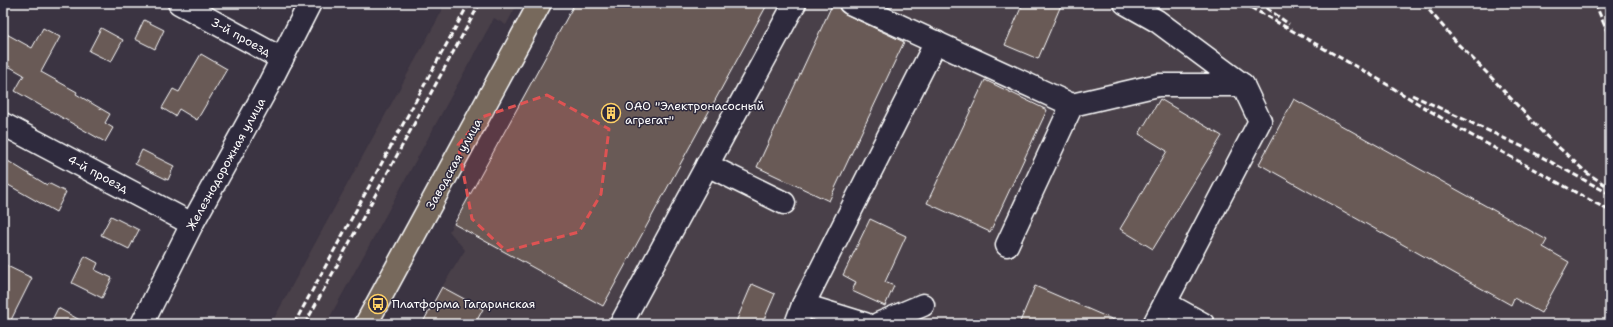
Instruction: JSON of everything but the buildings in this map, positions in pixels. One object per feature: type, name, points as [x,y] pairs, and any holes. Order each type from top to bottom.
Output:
[{"type":"main road","name":"Заводская улица","points":[[366,324],[540,3]]},
{"type":"street","name":"3-й проезд","points":[[179,3],[282,59]]},
{"type":"street","name":"Железнодорожная улица","points":[[142,324],[192,224],[282,59],[310,3]]},
{"type":"street","points":[[621,324],[795,3]]},
{"type":"street","points":[[850,3],[1072,105],[1158,85],[1243,85]]},
{"type":"street","points":[[1125,3],[1157,21],[1243,85],[1260,121],[1154,324]]},
{"type":"street","points":[[865,324],[799,314],[936,42]]},
{"type":"street","points":[[1007,245],[1072,105]]},
{"type":"street","name":"4-й проезд","points":[[3,124],[192,224]]},
{"type":"street","points":[[707,165],[784,203]]},
{"type":"street","points":[[1165,303],[1203,324]]},
{"type":"street","points":[[878,324],[923,305]]},
{"type":"highlighted area","points":[[547,95],[609,129],[601,194],[579,232],[506,251],[472,219],[458,145],[482,117]]},
{"type":"shaded area","points":[[442,3],[518,3],[506,25],[494,18],[326,324],[271,324],[442,11]]},
{"type":"shaded area","points":[[575,3],[1610,3],[1610,324],[422,324],[442,287],[465,250],[449,231]]},
{"type":"railway","points":[[294,324],[469,3]]},
{"type":"railway","points":[[305,324],[480,3]]},
{"type":"railway","points":[[1243,3],[1378,79],[1458,128],[1610,211]]},
{"type":"railway","points":[[1259,3],[1289,24]]},
{"type":"railway","points":[[1423,3],[1458,44],[1545,135],[1587,173],[1610,188]]},
{"type":"railway","points":[[1595,3],[1610,38]]},
{"type":"railway","points":[[1412,95],[1525,148],[1610,194]]},
{"type":"place","name":"ОАО \"Электронасосный агрегат\"","points":[[611,113]]},
{"type":"place","name":"Платформа Гагаринская","points":[[378,304]]}]
